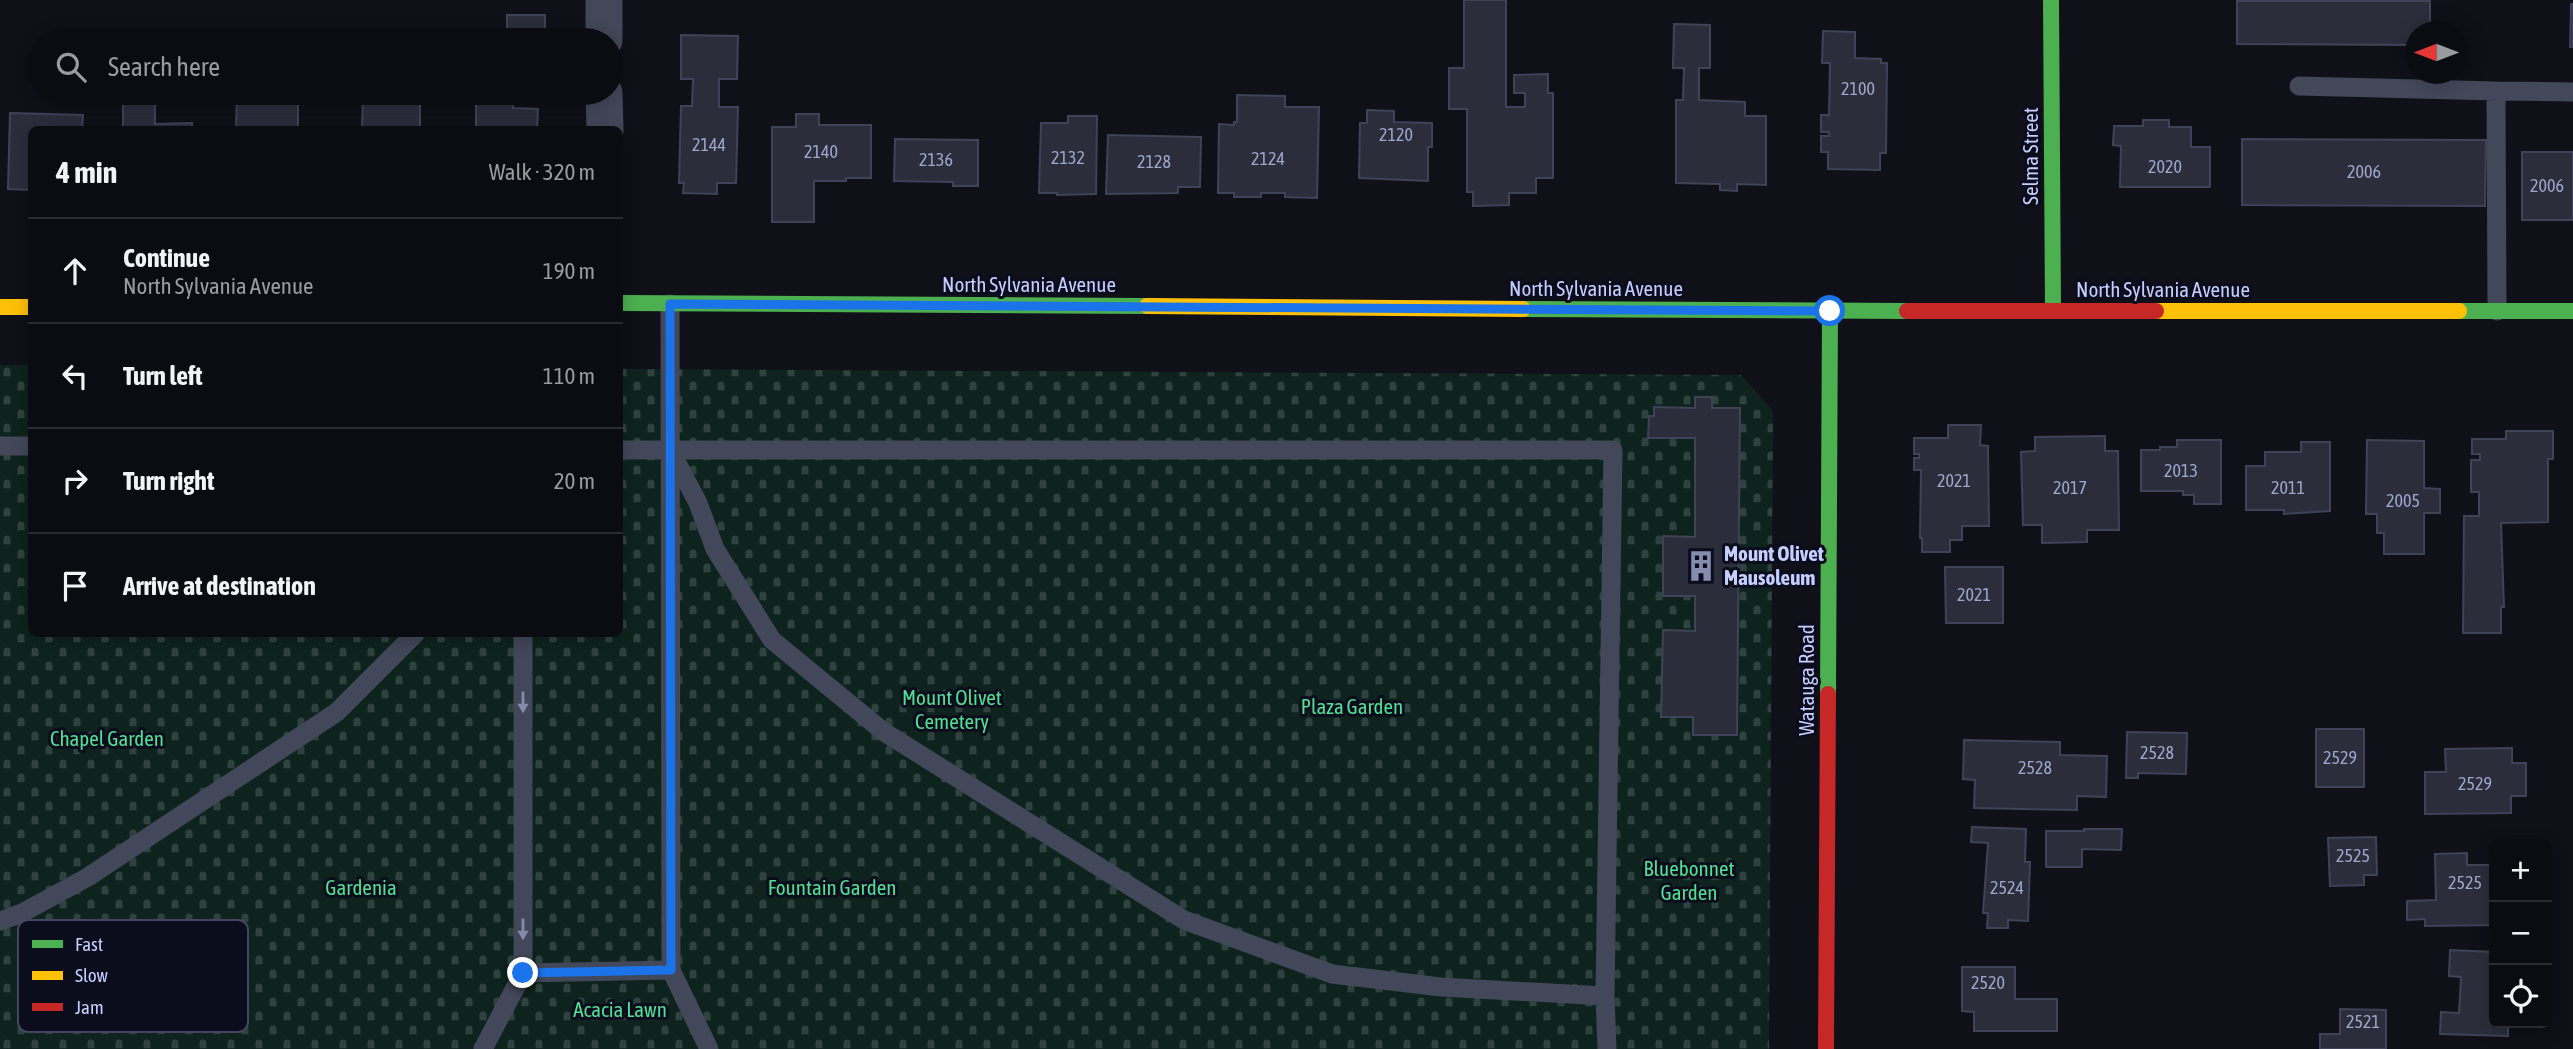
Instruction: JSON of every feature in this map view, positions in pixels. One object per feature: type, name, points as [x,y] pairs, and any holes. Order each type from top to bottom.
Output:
[{"type":"main road","name":"Selma Street","points":[[2051,0],[2053,311]]},
{"type":"main road","name":"North Sylvania Avenue","points":[[623,303],[1830,311],[2573,312]]},
{"type":"main road","points":[[0,307],[28,307]]},
{"type":"main road","name":"Watauga Road","points":[[1826,1049],[1830,311]]},
{"type":"street","points":[[604,0],[604,28]]},
{"type":"street","points":[[604,105],[605,126]]},
{"type":"lane","points":[[2299,86],[2573,92]]},
{"type":"lane","points":[[2497,91],[2497,311]]},
{"type":"lane","points":[[670,304],[671,970],[709,1049]]},
{"type":"lane","points":[[0,446],[28,446]]},
{"type":"lane","points":[[623,450],[1613,450],[1605,996],[1607,1049]]},
{"type":"lane","points":[[670,450],[698,503],[715,549],[772,640],[884,732],[1184,920],[1332,974],[1441,986],[1605,996]]},
{"type":"lane","points":[[0,921],[22,913],[88,877],[337,712],[412,637]]},
{"type":"lane","points":[[484,1049],[523,973],[523,637]]},
{"type":"lane","points":[[523,973],[671,970]]},
{"type":"green space","name":"Mount Olivet Cemetery","points":[[0,365],[28,365],[28,637],[623,637],[623,369],[1741,375],[1773,411],[1769,1049],[0,1049]]},
{"type":"building","points":[[1464,0],[1506,0],[1506,107],[1525,107],[1525,93],[1514,93],[1514,75],[1548,74],[1548,93],[1553,93],[1553,178],[1536,178],[1536,193],[1509,193],[1509,205],[1473,206],[1473,192],[1467,192],[1467,109],[1449,109],[1449,68],[1464,68]]},
{"type":"building","points":[[2237,1],[2430,1],[2430,21],[2405,21],[2405,45],[2237,44]]},
{"type":"building","points":[[2573,4],[2573,47],[2570,47]]},
{"type":"building","points":[[507,15],[545,15],[545,28],[507,28]]},
{"type":"building","points":[[1674,24],[1710,25],[1710,68],[1699,68],[1699,100],[1745,102],[1745,116],[1766,116],[1766,185],[1737,184],[1737,191],[1720,190],[1720,184],[1676,183],[1676,100],[1683,100],[1684,68],[1673,68]]},
{"type":"building","points":[[1823,31],[1855,32],[1855,58],[1881,59],[1881,63],[1887,63],[1886,153],[1880,153],[1880,170],[1828,169],[1828,152],[1821,152],[1821,136],[1829,136],[1829,132],[1821,132],[1821,115],[1829,115],[1830,63],[1822,63]]},
{"type":"building","points":[[681,35],[738,36],[737,79],[719,79],[719,107],[738,107],[736,183],[717,183],[717,194],[683,193],[684,183],[679,183],[681,106],[692,106],[693,79],[681,79]]},
{"type":"building","points":[[1237,95],[1285,96],[1285,107],[1319,107],[1317,198],[1285,197],[1285,193],[1261,193],[1261,197],[1234,197],[1234,193],[1218,193],[1219,124],[1234,125],[1234,122],[1237,122]]},
{"type":"building","points":[[123,105],[155,105],[155,124],[192,123],[192,126],[123,126]]},
{"type":"building","points":[[237,105],[298,105],[298,126],[236,126]]},
{"type":"building","points":[[363,105],[420,105],[420,126],[362,126]]},
{"type":"building","points":[[476,105],[513,105],[513,108],[538,109],[537,126],[476,126]]},
{"type":"building","points":[[1367,110],[1394,111],[1394,122],[1432,123],[1432,147],[1428,147],[1428,181],[1359,178],[1360,123],[1367,123]]},
{"type":"building","points":[[10,113],[83,115],[82,126],[28,126],[28,190],[8,189]]},
{"type":"building","points":[[796,114],[819,114],[819,125],[871,125],[871,178],[814,181],[814,222],[772,222],[772,127],[796,127]]},
{"type":"building","points":[[1068,116],[1097,116],[1096,194],[1039,193],[1041,123],[1068,123]]},
{"type":"building","points":[[2143,120],[2169,120],[2169,127],[2191,127],[2191,147],[2210,147],[2210,187],[2120,187],[2121,146],[2113,145],[2114,126],[2143,126]]},
{"type":"building","points":[[1108,135],[1201,137],[1200,187],[1178,187],[1178,193],[1106,194]]},
{"type":"building","points":[[895,139],[978,140],[978,186],[953,186],[953,182],[894,181]]},
{"type":"building","points":[[2242,139],[2486,140],[2485,206],[2242,205]]},
{"type":"building","points":[[2522,152],[2573,152],[2573,220],[2522,220]]},
{"type":"building","name":"Mount Olivet Mausoleum","points":[[1695,397],[1712,397],[1712,408],[1740,408],[1737,735],[1693,735],[1693,717],[1661,717],[1663,630],[1695,631],[1695,596],[1663,596],[1663,536],[1695,537],[1695,438],[1648,438],[1649,416],[1654,416],[1654,407],[1695,408]]},
{"type":"building","points":[[1948,425],[1981,425],[1980,445],[1988,446],[1989,526],[1962,526],[1962,540],[1950,540],[1950,552],[1922,552],[1921,470],[1914,470],[1914,458],[1919,458],[1919,454],[1914,454],[1914,438],[1948,438]]},
{"type":"building","points":[[2506,431],[2553,431],[2553,459],[2548,459],[2548,522],[2501,523],[2504,607],[2501,607],[2501,633],[2463,633],[2464,516],[2479,516],[2479,492],[2471,492],[2471,460],[2480,460],[2480,454],[2472,454],[2472,439],[2506,439]]},
{"type":"building","points":[[2105,436],[2105,451],[2118,451],[2119,530],[2087,530],[2087,542],[2042,543],[2042,525],[2023,525],[2021,452],[2035,451],[2035,437]]},
{"type":"building","points":[[2177,440],[2221,440],[2221,504],[2194,504],[2194,495],[2183,495],[2183,491],[2141,491],[2141,450],[2177,447]]},
{"type":"building","points":[[2367,440],[2424,441],[2424,488],[2440,489],[2440,513],[2424,513],[2424,554],[2384,554],[2384,533],[2377,533],[2377,514],[2366,514]]},
{"type":"building","points":[[2301,442],[2330,442],[2330,511],[2284,514],[2284,510],[2246,510],[2246,466],[2265,466],[2265,452],[2301,452]]},
{"type":"building","points":[[1945,567],[2003,567],[2003,623],[1946,623]]},
{"type":"building","points":[[2316,729],[2364,729],[2364,787],[2316,787]]},
{"type":"building","points":[[2127,732],[2187,733],[2186,774],[2138,773],[2138,778],[2126,778]]},
{"type":"building","points":[[1964,740],[2060,742],[2060,755],[2107,756],[2106,797],[2077,796],[2077,810],[1974,808],[1975,780],[1963,779]]},
{"type":"building","points":[[2512,748],[2512,763],[2526,763],[2526,796],[2511,796],[2511,813],[2425,814],[2425,772],[2446,772],[2445,749]]},
{"type":"building","points":[[1972,827],[2026,829],[2025,862],[2030,862],[2028,921],[2008,920],[2008,928],[1987,928],[1988,913],[1983,913],[1988,843],[1971,842]]},
{"type":"building","points":[[2122,829],[2121,850],[2082,849],[2082,867],[2046,867],[2046,831]]},
{"type":"building","points":[[2376,837],[2377,875],[2364,875],[2364,885],[2330,886],[2328,838]]},
{"type":"building","points":[[2467,853],[2467,865],[2489,865],[2489,925],[2425,926],[2425,919],[2407,920],[2407,901],[2436,900],[2435,854]]},
{"type":"building","points":[[2450,950],[2489,952],[2489,1028],[2508,1028],[2508,1036],[2440,1034],[2441,1012],[2459,1013],[2461,977],[2449,976]]},
{"type":"building","points":[[1962,967],[2015,967],[2015,999],[2057,999],[2057,1031],[1974,1031],[1974,1012],[1962,1011]]},
{"type":"building","points":[[2340,1009],[2386,1010],[2386,1049],[2320,1049],[2320,1034],[2340,1034]]},
{"type":"traffic: fast","points":[[2051,0],[2053,311]]},
{"type":"traffic: fast","points":[[623,303],[1147,306]]},
{"type":"traffic: fast","points":[[1523,309],[1907,311]]},
{"type":"traffic: fast","points":[[1828,694],[1830,311]]},
{"type":"traffic: fast","points":[[2459,311],[2573,311]]},
{"type":"traffic: slow","points":[[1147,306],[1523,309]]},
{"type":"traffic: slow","points":[[0,307],[28,307]]},
{"type":"traffic: slow","points":[[2156,311],[2459,311]]},
{"type":"traffic: jam","points":[[1907,311],[2156,311]]},
{"type":"traffic: jam","points":[[1826,1049],[1828,694]]},
{"type":"place","name":"Mount Olivet Mausoleum","points":[[1701,566]]},
{"type":"route","points":[[523,973],[671,970],[670,304],[1830,311]]},
{"type":"park label","name":"Plaza Garden","points":[[1352,707]]},
{"type":"park label","name":"Chapel Garden","points":[[107,739]]},
{"type":"park label","name":"Bluebonnet Garden","points":[[1689,881]]},
{"type":"park label","name":"Gardenia","points":[[361,888]]},
{"type":"park label","name":"Fountain Garden","points":[[832,888]]},
{"type":"park label","name":"Acacia Lawn","points":[[620,1010]]}]
